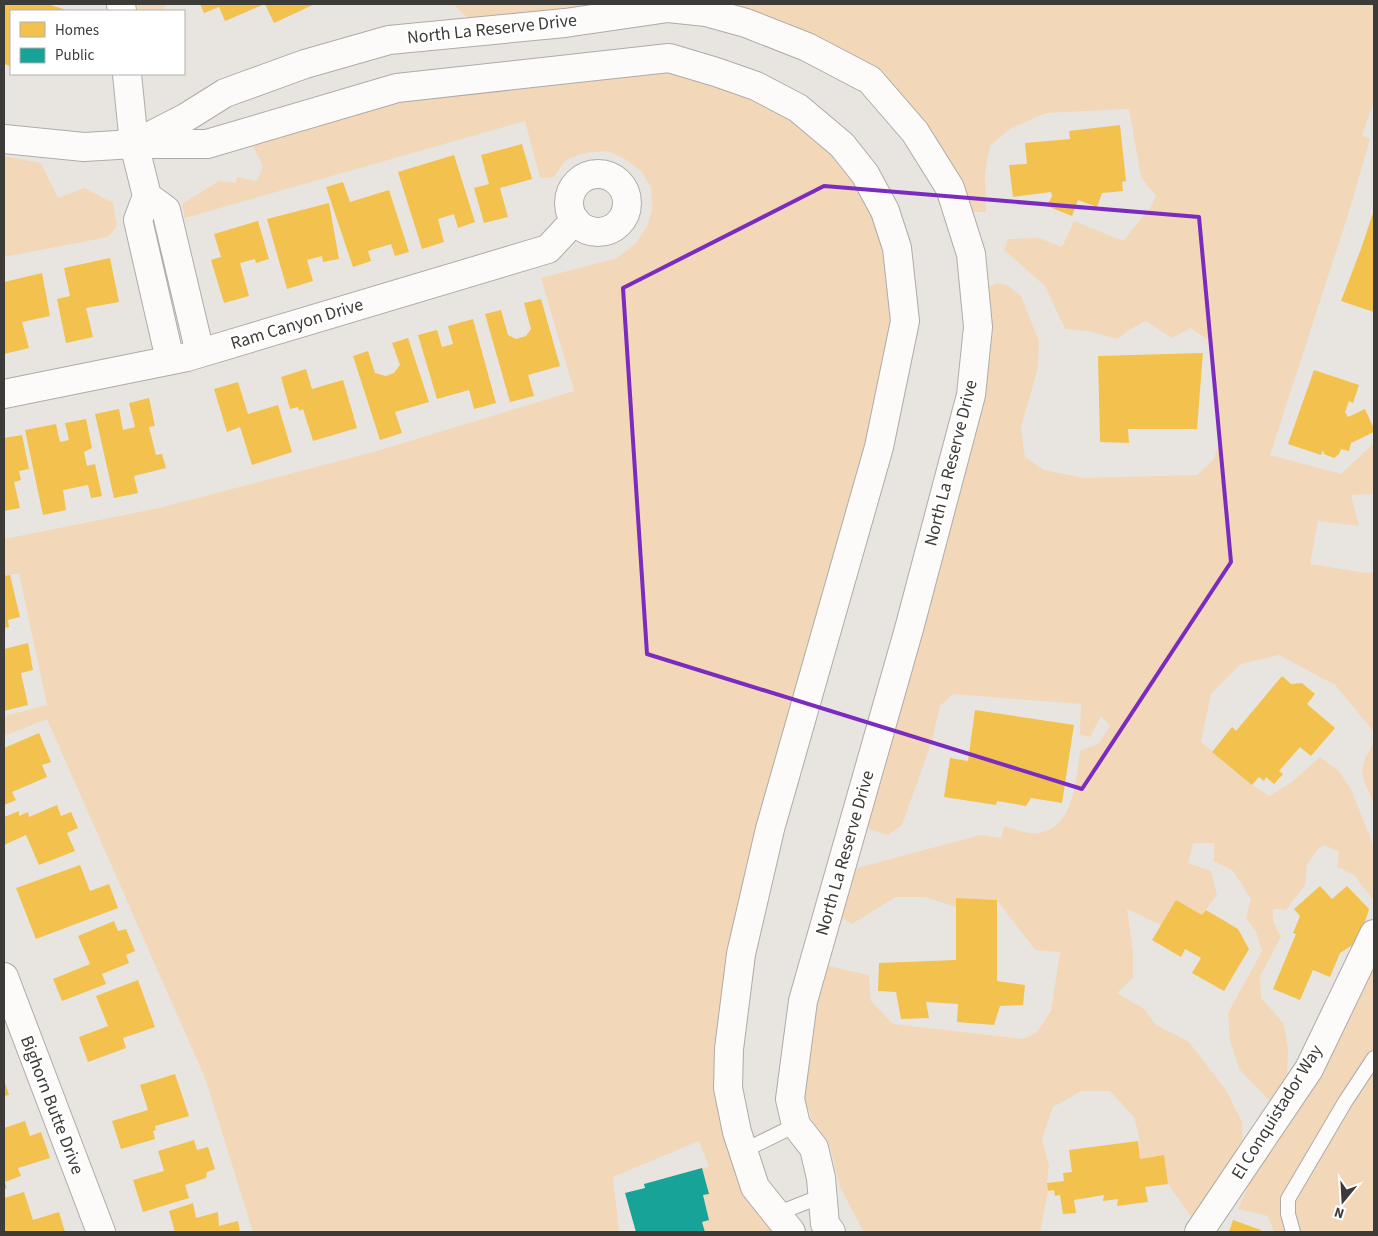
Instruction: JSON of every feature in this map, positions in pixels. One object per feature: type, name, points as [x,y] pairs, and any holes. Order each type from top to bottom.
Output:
[{"type":"street","name":"North La Reserve Drive","points":[[134,144],[185,118],[225,93],[305,64],[389,40],[566,23],[668,8],[706,12],[746,23],[807,47],[870,80],[915,132],[950,188],[971,254],[978,327],[971,395],[909,629],[803,1001],[790,1099],[796,1125],[814,1148],[821,1178],[825,1224],[831,1232]]},
{"type":"street","name":"North La Reserve Drive","points":[[4,139],[84,147],[134,144],[207,144],[397,88],[669,58],[756,86],[798,108],[842,145],[865,174],[885,211],[897,248],[905,321],[879,447],[770,829],[741,954],[729,1050],[728,1088],[743,1152],[755,1187],[783,1223]]},
{"type":"street","points":[[128,75],[134,144],[147,196],[138,220],[170,360]]},
{"type":"street","points":[[147,196],[166,210],[200,353]]},
{"type":"street","name":"Ram Canyon Drive","points":[[4,394],[200,353],[548,249],[574,220]]},
{"type":"street","name":"El Conquistador Way","points":[[1199,1232],[1309,1069],[1374,934]]},
{"type":"street","name":"Bighorn Butte Drive","points":[[4,977],[101,1232]]},
{"type":"lane","points":[[1293,1232],[1288,1214],[1288,1199],[1345,1102],[1374,1058]]},
{"type":"lane","points":[[743,1152],[796,1125]]},
{"type":"lane","points":[[783,1223],[822,1196]]},
{"type":"highlighted area","points":[[824,186],[1199,217],[1231,562],[1082,789],[647,654],[623,288]]},
{"type":"shaded area","points":[[138,4],[166,4],[164,8],[165,10],[138,10]]},
{"type":"shaded area","points":[[454,4],[625,4],[551,17],[468,18]]},
{"type":"shaded area","points":[[704,4],[1374,4],[1374,102],[1362,135],[1370,139],[1348,215],[1270,455],[1341,474],[1374,443],[1374,494],[1351,495],[1359,526],[1318,521],[1310,564],[1366,573],[1374,572],[1374,732],[1335,685],[1279,655],[1241,664],[1211,694],[1201,742],[1252,785],[1269,796],[1292,782],[1320,757],[1339,771],[1351,789],[1374,847],[1374,898],[1373,900],[1354,875],[1337,867],[1339,852],[1324,845],[1317,850],[1307,865],[1305,885],[1286,910],[1273,909],[1273,921],[1281,937],[1260,976],[1261,998],[1284,1024],[1288,1049],[1287,1079],[1271,1102],[1240,1070],[1230,1041],[1228,1013],[1262,951],[1256,932],[1246,918],[1251,899],[1233,871],[1214,861],[1214,843],[1193,843],[1188,863],[1211,871],[1217,895],[1202,915],[1176,900],[1161,925],[1127,909],[1133,951],[1133,978],[1117,993],[1144,1009],[1156,1025],[1189,1042],[1226,1090],[1242,1122],[1243,1148],[1194,1221],[1168,1184],[1164,1155],[1140,1159],[1139,1136],[1134,1117],[1110,1091],[1081,1091],[1053,1107],[1042,1139],[1049,1165],[1048,1191],[1040,1232],[865,1232],[840,1187],[829,1143],[813,1122],[804,1100],[803,1075],[820,964],[869,975],[871,1001],[893,1024],[1023,1039],[1037,1032],[1051,1011],[1060,952],[1035,950],[997,900],[956,898],[956,907],[925,897],[896,897],[852,924],[840,917],[850,870],[980,835],[1001,838],[1004,826],[1031,833],[1039,833],[1051,829],[1060,822],[1071,801],[1080,751],[1099,743],[1110,726],[1101,716],[1090,737],[1080,735],[1081,704],[953,694],[940,706],[931,744],[902,825],[888,835],[862,827],[985,288],[997,283],[1007,285],[1021,296],[1039,341],[1038,368],[1021,427],[1025,457],[1044,470],[1084,478],[1197,475],[1214,459],[1221,435],[1208,340],[1191,328],[1172,338],[1146,321],[1129,330],[1118,339],[1088,331],[1065,329],[1045,286],[1004,250],[1008,239],[1039,238],[1062,247],[1074,221],[1123,241],[1151,207],[1156,196],[1141,177],[1129,109],[1046,113],[1010,129],[990,146],[985,173],[986,212],[970,212],[920,122]]},
{"type":"shaded area","points":[[640,68],[692,74],[750,90],[848,158],[879,211],[899,309],[721,1098],[740,1187],[781,1232],[705,1232],[702,1222],[709,1220],[703,1195],[708,1194],[702,1168],[709,1167],[699,1141],[613,1177],[619,1232],[253,1232],[205,1078],[47,719],[4,736],[4,716],[47,705],[19,573],[4,576],[4,539],[159,508],[377,451],[574,391],[541,278],[617,258],[636,243],[648,225],[652,209],[651,187],[641,171],[625,159],[607,151],[583,153],[565,161],[554,177],[540,178],[525,121],[185,218],[182,204],[219,181],[236,183],[237,177],[257,181],[263,166],[252,145],[408,97]]},
{"type":"shaded area","points":[[4,156],[41,163],[58,198],[84,188],[113,203],[117,226],[108,237],[4,257]]},
{"type":"shaded area","points":[[1374,742],[1374,804],[1362,773],[1368,752]]},
{"type":"shaded area","points":[[1374,946],[1374,1232],[1274,1232],[1268,1216],[1238,1209],[1251,1180],[1303,1102]]},
{"type":"building: Homes","points":[[4,4],[48,4],[66,10],[10,10],[10,66],[4,64]]},
{"type":"building: Homes","points":[[200,4],[265,4],[225,21],[219,7],[204,13]]},
{"type":"building: Homes","points":[[265,4],[315,4],[274,23]]},
{"type":"building: Homes","points":[[1120,125],[1126,181],[1122,182],[1123,191],[1102,193],[1097,207],[1078,200],[1072,216],[1047,206],[1052,196],[1051,192],[1013,197],[1009,165],[1027,164],[1025,143],[1070,139],[1069,131]]},
{"type":"building: Homes","points":[[522,144],[532,179],[500,188],[508,217],[484,223],[474,188],[489,184],[481,155]]},
{"type":"building: Homes","points":[[454,155],[475,222],[458,228],[454,214],[438,219],[444,242],[422,249],[398,172]]},
{"type":"building: Homes","points":[[343,182],[350,202],[389,190],[409,252],[395,256],[391,244],[368,251],[371,261],[353,267],[326,187]]},
{"type":"building: Homes","points":[[329,203],[339,259],[323,262],[322,256],[307,260],[313,281],[287,289],[267,219]]},
{"type":"building: Homes","points":[[1374,210],[1374,312],[1341,301]]},
{"type":"building: Homes","points":[[258,221],[269,259],[256,263],[255,259],[240,263],[249,296],[224,303],[211,260],[221,257],[214,234]]},
{"type":"building: Homes","points":[[110,258],[119,302],[86,308],[93,337],[66,343],[57,299],[70,296],[64,268]]},
{"type":"building: Homes","points":[[42,273],[50,316],[22,322],[29,348],[4,354],[4,282]]},
{"type":"building: Homes","points":[[541,299],[560,366],[528,375],[534,396],[510,402],[485,314],[501,310],[508,335],[516,339],[526,336],[531,329],[524,303]]},
{"type":"building: Homes","points":[[473,319],[496,403],[474,409],[469,390],[437,399],[418,335],[437,330],[442,347],[453,344],[448,326]]},
{"type":"building: Homes","points":[[408,338],[429,402],[395,412],[402,433],[380,440],[353,356],[368,351],[375,373],[386,376],[394,373],[400,365],[392,343]]},
{"type":"building: Homes","points":[[1203,353],[1197,429],[1128,429],[1129,443],[1100,442],[1098,356]]},
{"type":"building: Homes","points":[[306,369],[312,389],[343,380],[357,428],[313,441],[303,409],[299,411],[298,407],[290,409],[281,377]]},
{"type":"building: Homes","points":[[1314,370],[1359,385],[1353,403],[1349,401],[1345,412],[1348,417],[1365,409],[1374,429],[1374,432],[1351,443],[1349,451],[1341,449],[1334,458],[1324,454],[1323,450],[1321,455],[1288,444]]},
{"type":"building: Homes","points":[[238,382],[248,414],[278,405],[292,452],[252,465],[240,427],[227,432],[214,389]]},
{"type":"building: Homes","points":[[149,398],[155,426],[149,427],[156,455],[162,454],[166,468],[134,476],[138,493],[114,498],[95,414],[119,409],[123,430],[135,427],[129,403]]},
{"type":"building: Homes","points":[[86,419],[92,448],[84,452],[87,466],[95,464],[102,496],[91,498],[88,485],[63,490],[66,510],[43,515],[25,430],[56,424],[60,442],[69,440],[65,423]]},
{"type":"building: Homes","points":[[22,435],[29,469],[19,471],[21,480],[14,482],[20,508],[4,511],[4,438]]},
{"type":"building: Homes","points":[[10,575],[20,617],[8,620],[9,627],[4,628],[4,576]]},
{"type":"building: Homes","points":[[28,643],[33,670],[21,673],[28,705],[4,711],[4,649]]},
{"type":"building: Homes","points":[[1282,676],[1291,684],[1302,683],[1315,694],[1307,704],[1335,728],[1311,756],[1300,747],[1279,771],[1283,774],[1274,784],[1266,777],[1264,781],[1259,777],[1252,785],[1212,752],[1232,727],[1236,731]]},
{"type":"building: Homes","points":[[975,710],[1074,725],[1062,803],[1031,798],[1026,806],[997,801],[996,805],[944,797],[950,758],[968,761]]},
{"type":"building: Homes","points":[[39,733],[51,762],[42,765],[47,777],[12,792],[16,800],[4,805],[4,748]]},
{"type":"building: Homes","points":[[57,805],[61,816],[71,812],[78,828],[67,833],[75,851],[39,865],[26,835],[4,845],[4,817],[19,811],[19,816],[28,812],[29,817]]},
{"type":"building: Homes","points":[[80,865],[90,891],[109,884],[118,908],[36,939],[16,888]]},
{"type":"building: Homes","points":[[1320,886],[1332,899],[1347,886],[1369,909],[1359,941],[1340,953],[1330,977],[1313,970],[1300,1000],[1273,989],[1296,934],[1293,933],[1300,916],[1294,909]]},
{"type":"building: Homes","points":[[956,898],[997,900],[997,981],[1025,985],[1023,1005],[1000,1006],[994,1025],[957,1022],[958,1004],[926,1002],[929,1018],[901,1019],[896,992],[878,991],[879,963],[956,960]]},
{"type":"building: Homes","points":[[1176,900],[1202,915],[1206,910],[1238,929],[1249,949],[1224,991],[1192,973],[1201,958],[1185,949],[1181,957],[1152,940]]},
{"type":"building: Homes","points":[[114,921],[118,931],[126,929],[135,951],[126,955],[129,963],[102,974],[106,984],[62,1001],[53,979],[90,964],[78,936]]},
{"type":"building: Homes","points":[[138,980],[155,1027],[123,1038],[126,1048],[88,1062],[79,1037],[108,1026],[96,996]]},
{"type":"building: Homes","points":[[175,1074],[189,1116],[155,1126],[156,1130],[153,1131],[155,1139],[121,1149],[112,1121],[148,1110],[140,1085]]},
{"type":"building: Homes","points":[[4,1080],[9,1095],[4,1096]]},
{"type":"building: Homes","points":[[25,1121],[30,1136],[41,1132],[50,1158],[18,1168],[21,1176],[5,1182],[7,1188],[4,1189],[4,1128]]},
{"type":"building: Homes","points":[[194,1140],[197,1150],[208,1147],[215,1169],[207,1172],[206,1178],[185,1185],[189,1198],[143,1212],[133,1180],[164,1171],[158,1151]]},
{"type":"building: Homes","points":[[1138,1141],[1140,1159],[1164,1155],[1168,1184],[1145,1187],[1148,1202],[1117,1206],[1118,1199],[1103,1201],[1104,1195],[1074,1200],[1076,1213],[1063,1214],[1060,1195],[1055,1196],[1054,1190],[1048,1191],[1047,1183],[1064,1181],[1063,1173],[1072,1172],[1069,1150]]},
{"type":"building: Homes","points":[[24,1192],[33,1220],[59,1212],[65,1232],[4,1232],[4,1198]]},
{"type":"building: Homes","points":[[193,1203],[196,1218],[218,1212],[219,1226],[238,1221],[240,1232],[175,1232],[169,1211]]},
{"type":"building: Homes","points":[[1233,1220],[1261,1230],[1260,1232],[1229,1232]]},
{"type":"building: Public","points":[[702,1168],[709,1194],[703,1195],[709,1220],[702,1222],[705,1232],[636,1232],[625,1193],[645,1188],[644,1184]]}]
